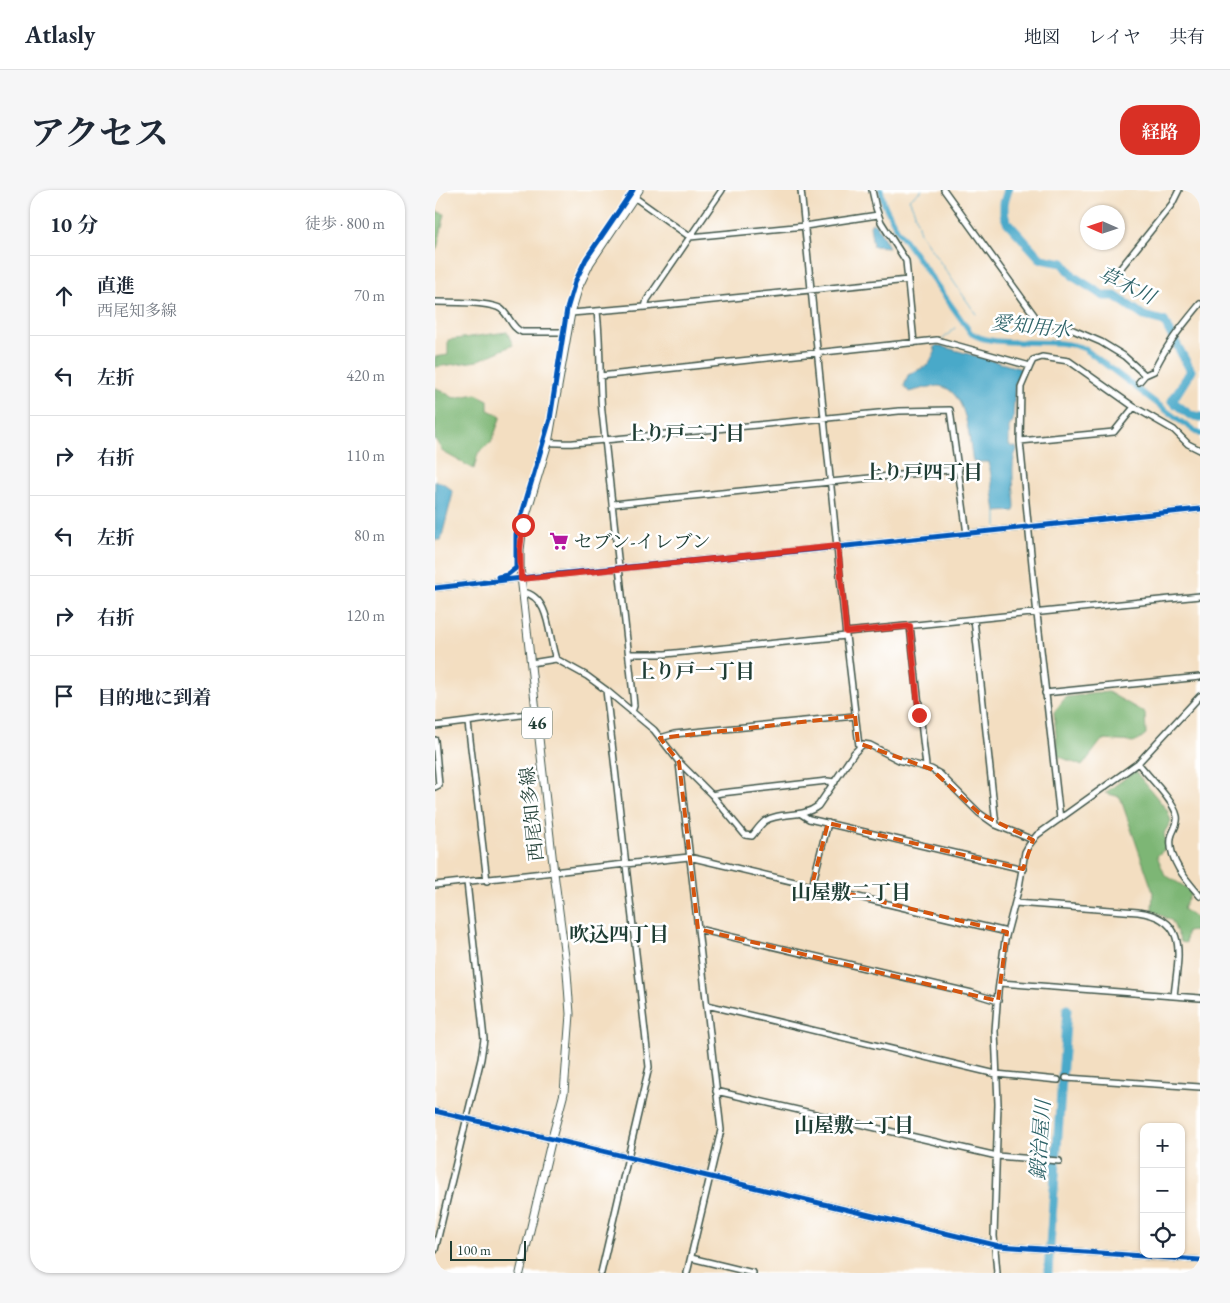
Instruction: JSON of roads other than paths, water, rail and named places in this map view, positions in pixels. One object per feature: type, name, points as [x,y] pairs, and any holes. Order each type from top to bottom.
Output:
[{"type":"main road","name":"西尾知多線","points":[[520,1273],[564,1093],[570,1014],[567,972],[521,579],[520,550],[523,525],[548,443],[571,313],[579,286],[589,263],[639,190]]},
{"type":"street","points":[[645,307],[647,300],[722,190]]},
{"type":"street","points":[[801,190],[859,746]]},
{"type":"street","points":[[871,190],[878,215],[906,261],[914,343]]},
{"type":"street","points":[[944,190],[1037,319],[1073,330],[1101,342],[1136,366],[1145,375]]},
{"type":"street","points":[[1120,269],[1171,204],[1179,190]]},
{"type":"street","points":[[634,197],[690,237],[805,226],[878,215]]},
{"type":"street","points":[[571,313],[597,312],[908,280]]},
{"type":"street","points":[[435,302],[497,306],[507,315],[516,329],[522,332],[568,332]]},
{"type":"street","points":[[1139,382],[1145,375],[1154,371],[1165,348],[1200,304]]},
{"type":"street","points":[[597,312],[600,332],[600,376],[605,440],[629,654],[633,712]]},
{"type":"street","points":[[600,376],[937,340],[1030,366]]},
{"type":"street","points":[[1060,819],[1028,527],[1021,441],[1021,386],[1033,360],[1042,356],[1069,361],[1134,407],[1174,430],[1188,444],[1200,450]]},
{"type":"street","points":[[1021,441],[1114,432],[1134,407]]},
{"type":"street","points":[[548,443],[562,444],[605,440],[899,410],[950,410],[967,534]]},
{"type":"street","points":[[613,504],[959,469]]},
{"type":"street","points":[[435,588],[1200,509]]},
{"type":"street","points":[[523,592],[533,594],[539,600],[556,660]]},
{"type":"street","points":[[629,654],[665,654],[1037,612],[1200,596]]},
{"type":"street","points":[[974,619],[996,825]]},
{"type":"street","points":[[910,626],[925,766]]},
{"type":"street","points":[[531,663],[556,660],[587,676],[606,690],[655,730],[679,762],[712,795],[745,835],[752,836],[767,820],[801,814],[818,806],[859,746],[863,744],[870,745],[899,760],[925,766],[940,774],[979,813],[996,825],[1033,840]]},
{"type":"street","points":[[1045,693],[1200,676]]},
{"type":"street","points":[[601,1273],[649,1067],[606,690]]},
{"type":"street","points":[[997,1273],[994,1244],[998,1104],[995,1031],[1007,932],[1023,869],[1025,852],[1033,840],[1138,763],[1200,696]]},
{"type":"street","points":[[435,726],[536,713]]},
{"type":"street","points":[[660,738],[674,734],[855,716]]},
{"type":"street","points":[[468,723],[487,881]]},
{"type":"street","points":[[435,740],[439,776],[439,784],[435,787]]},
{"type":"street","points":[[679,762],[721,1130],[687,1273]]},
{"type":"street","points":[[1138,763],[1177,815],[1177,823],[1170,840],[1172,849],[1179,871],[1200,896]]},
{"type":"street","points":[[712,795],[721,792],[835,782]]},
{"type":"street","points":[[801,814],[809,819],[1023,869]]},
{"type":"street","points":[[813,886],[828,823]]},
{"type":"street","points":[[435,885],[487,881],[689,857],[1007,932]]},
{"type":"street","points":[[435,1250],[485,1039],[467,882]]},
{"type":"street","points":[[1015,903],[1138,912],[1157,916],[1166,922],[1177,936],[1179,952],[1174,996]]},
{"type":"street","points":[[698,929],[972,993],[998,1001]]},
{"type":"street","points":[[1000,983],[1200,998]]},
{"type":"street","points":[[707,1005],[996,1074],[1059,1080]]},
{"type":"street","points":[[1066,1078],[1200,1087]]},
{"type":"street","points":[[716,1091],[997,1156],[1056,1161]]},
{"type":"street","points":[[435,1111],[999,1246],[1200,1260]]},
{"type":"street","points":[[691,1258],[753,1273]]},
{"type":"water","points":[[872,223],[876,224],[889,247],[873,246],[870,226]]},
{"type":"water","points":[[937,345],[1022,369],[1015,384],[1013,421],[1009,427],[1009,445],[1016,447],[1017,450],[1013,462],[1014,511],[996,512],[989,462],[973,462],[965,418],[956,397],[949,390],[939,386],[909,392],[904,386],[908,375],[928,365],[936,350],[933,348]]},
{"type":"water","points":[[435,481],[441,482],[450,488],[453,493],[441,540],[435,540]]},
{"type":"waterway","name":"愛知用水","points":[[881,190],[884,204],[897,229],[971,333],[994,341],[1057,343],[1085,349],[1200,434]]},
{"type":"waterway","points":[[922,190],[909,199],[920,233],[976,314]]},
{"type":"waterway","name":"草木川","points":[[1008,190],[1004,203],[1004,214],[1007,222],[1041,259],[1063,263],[1074,277],[1104,296],[1115,296],[1144,316],[1164,321],[1191,371],[1172,401],[1190,415],[1200,417]]},
{"type":"waterway","points":[[942,340],[955,328]]},
{"type":"waterway","points":[[997,512],[997,526]]},
{"type":"waterway","name":"鍛治屋川","points":[[1048,1273],[1067,1009]]},
{"type":"place","name":"セブン-イレブン","points":[[559,541]]},
{"type":"district","name":"上り戸二丁目","points":[[685,433]]},
{"type":"district","name":"上り戸四丁目","points":[[923,472]]},
{"type":"district","name":"上り戸一丁目","points":[[695,671]]},
{"type":"district","name":"山屋敷二丁目","points":[[851,892]]},
{"type":"district","name":"吹込四丁目","points":[[619,934]]},
{"type":"district","name":"山屋敷一丁目","points":[[854,1125]]}]
